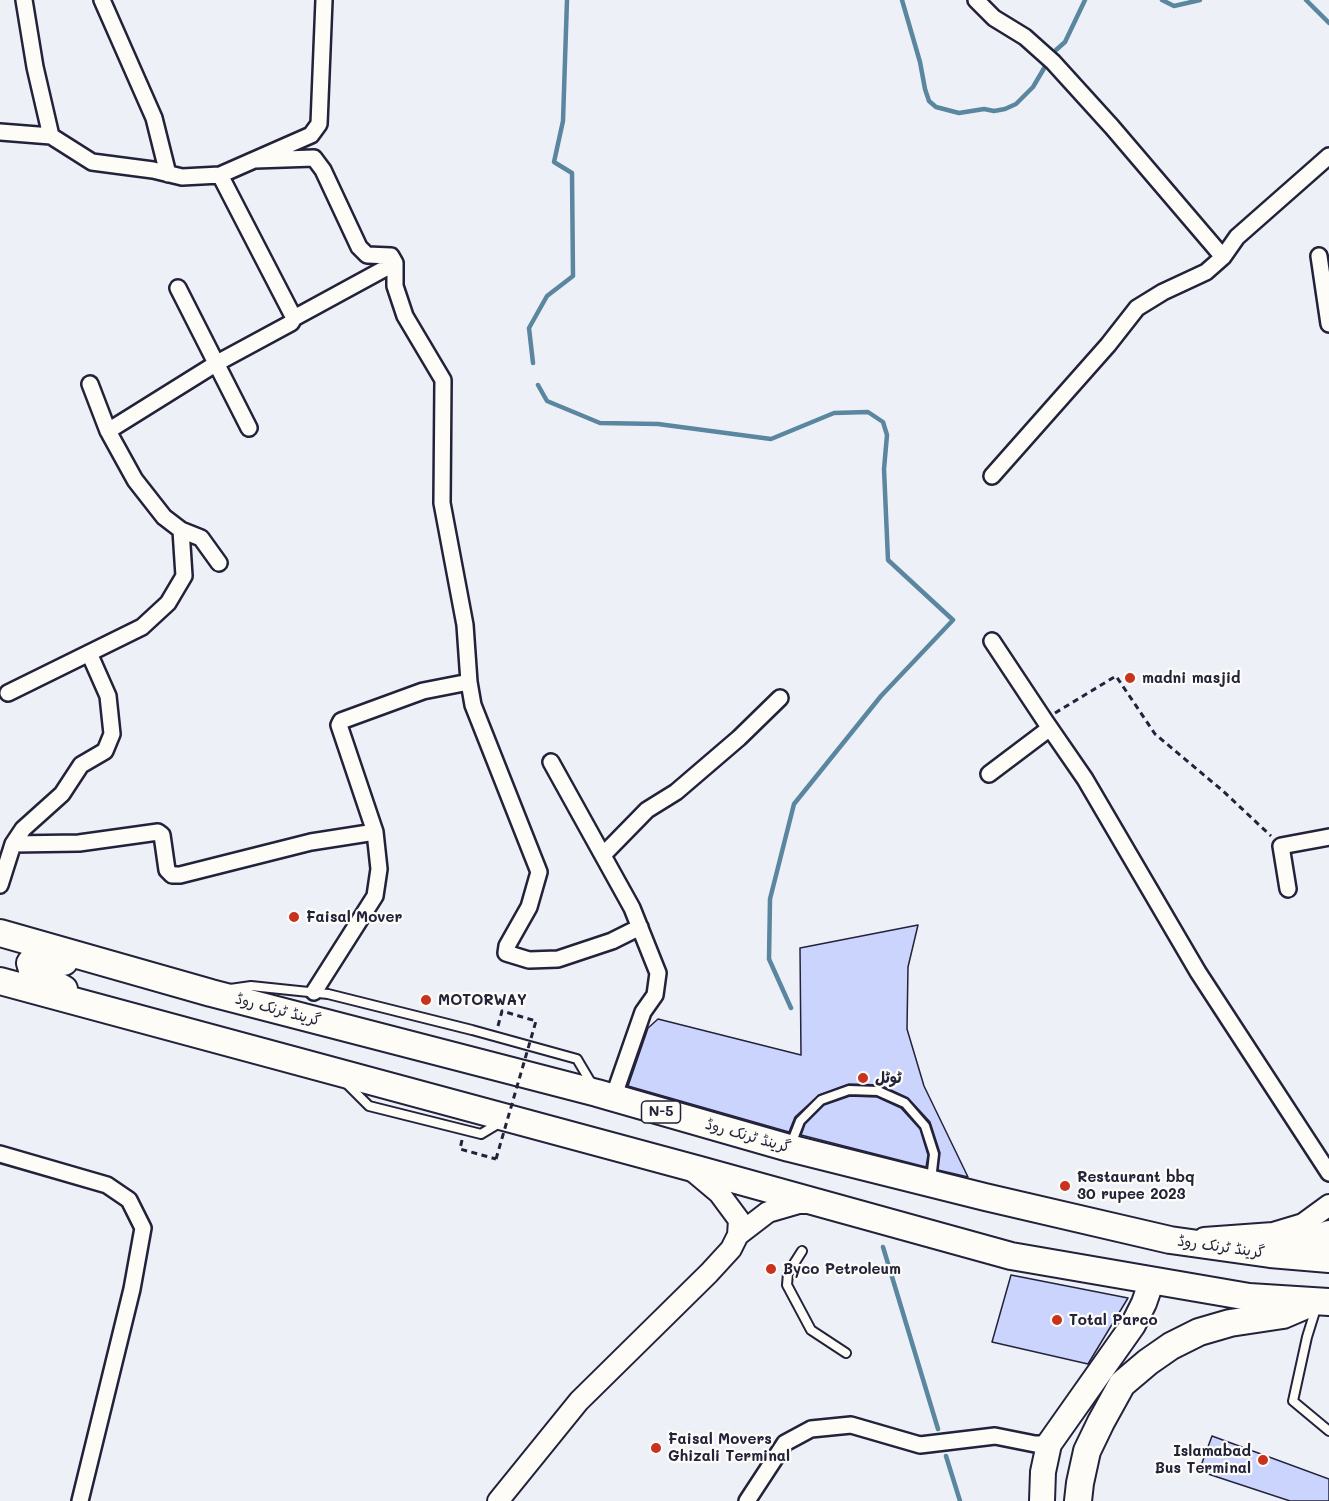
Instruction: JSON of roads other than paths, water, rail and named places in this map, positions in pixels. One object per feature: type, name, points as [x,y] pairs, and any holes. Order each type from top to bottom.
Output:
[{"type":"highway","name":"گرینڈ ٹرنک روڈ","points":[[0,933],[211,993],[605,1095],[789,1148],[985,1197],[1170,1240],[1270,1254],[1329,1259]]},
{"type":"highway","points":[[94,960],[74,963],[34,958],[30,963],[32,970],[37,974],[67,991],[181,1018],[194,1033]]},
{"type":"highway","points":[[0,981],[1011,1256],[1249,1297],[1324,1301]]},
{"type":"highway","points":[[1270,1254],[1329,1234]]},
{"type":"highway","points":[[1078,1501],[1087,1451],[1101,1422],[1122,1384],[1148,1362],[1171,1346],[1199,1332],[1239,1321],[1283,1315],[1324,1301]]},
{"type":"main road","points":[[1042,1501],[1043,1472],[1049,1444],[1133,1325],[1152,1280]]},
{"type":"street","points":[[24,0],[35,68],[51,136]]},
{"type":"street","points":[[102,0],[154,118],[168,174]]},
{"type":"street","points":[[0,132],[51,136],[92,162],[153,170],[182,177],[220,175],[311,135],[320,124],[324,0]]},
{"type":"street","points":[[976,0],[994,18],[1025,37],[1053,62],[1223,257]]},
{"type":"street","points":[[992,476],[1108,345],[1137,308],[1163,292],[1206,273],[1223,257],[1237,237],[1329,156]]},
{"type":"street","points":[[255,160],[314,158],[323,170],[359,247],[367,255],[391,256],[395,263],[395,286],[405,316],[443,380],[442,503],[465,626],[473,705],[538,872],[529,907],[507,946],[506,953],[529,960],[558,959],[612,941],[640,927]]},
{"type":"street","points":[[220,175],[294,318]]},
{"type":"street","points":[[1319,256],[1329,324]]},
{"type":"street","points":[[108,431],[217,363],[395,263]]},
{"type":"street","points":[[178,288],[249,428]]},
{"type":"street","points":[[90,384],[108,431],[135,480],[164,517],[181,530],[201,538],[219,563]]},
{"type":"street","points":[[8,693],[142,627],[168,603],[184,576],[181,530]]},
{"type":"street","points":[[992,641],[1047,725],[1086,779],[1198,972],[1329,1173]]},
{"type":"street","points":[[0,885],[13,844],[23,830],[62,794],[81,765],[105,751],[112,734],[108,696],[89,653]]},
{"type":"street","points":[[314,992],[375,896],[379,869],[375,832],[339,725],[341,721],[423,691],[469,682]]},
{"type":"street","points":[[603,855],[647,810],[676,792],[739,738],[780,698]]},
{"type":"street","points":[[989,774],[1047,725]]},
{"type":"street","points":[[551,762],[632,908],[658,973],[655,995],[643,1012],[605,1095]]},
{"type":"street","points":[[13,844],[80,843],[158,832],[162,836],[167,870],[172,875],[180,875],[311,842],[375,832]]},
{"type":"street","points":[[1288,889],[1281,846],[1329,837]]},
{"type":"street","points":[[0,1154],[107,1185],[129,1200],[143,1228],[132,1289],[80,1501]]},
{"type":"street","points":[[685,1166],[714,1188],[729,1204],[739,1220],[738,1235]]},
{"type":"street","points":[[503,1500],[579,1401],[709,1274],[730,1249],[738,1235],[768,1212],[799,1203],[821,1204]]},
{"type":"street","points":[[1170,1240],[1273,1233],[1303,1224],[1329,1205]]},
{"type":"street","points":[[747,1501],[785,1443],[811,1429],[851,1425],[920,1445],[995,1436],[1035,1444],[1049,1444]]},
{"type":"lane","points":[[211,993],[251,986],[314,992],[350,999],[577,1059],[605,1095]]},
{"type":"lane","points":[[789,1148],[800,1121],[821,1100],[849,1090],[878,1091],[905,1104],[925,1126],[934,1154],[931,1183]]},
{"type":"lane","points":[[802,1251],[788,1273],[787,1285],[811,1330],[846,1353]]},
{"type":"lane","points":[[1324,1301],[1307,1337],[1293,1401],[1329,1431]]},
{"type":"waterway","points":[[533,363],[529,328],[547,296],[573,276],[572,173],[554,162],[563,121],[567,0]]},
{"type":"waterway","points":[[902,0],[920,62],[925,89],[929,101],[936,107],[959,113],[984,109],[994,111],[1005,109],[1016,104],[1033,87],[1046,65]]},
{"type":"waterway","points":[[1056,50],[1065,42],[1085,0]]},
{"type":"waterway","points":[[1162,0],[1174,6],[1200,0]]},
{"type":"waterway","points":[[1306,0],[1329,23]]},
{"type":"waterway","points":[[538,385],[547,401],[600,423],[658,424],[771,439],[834,413],[868,412],[883,422],[887,435],[884,469],[888,560],[953,620],[881,696],[794,804],[770,899],[769,959],[791,1008]]},
{"type":"waterway","points":[[883,1247],[938,1429]]},
{"type":"waterway","points":[[946,1456],[960,1501]]},
{"type":"place","name":"madni masjid","points":[[1130,678]]},
{"type":"place","name":"Faisal Mover","points":[[294,917]]},
{"type":"place","name":"MOTORWAY","points":[[426,1000]]},
{"type":"place","name":"ٹوٹل","points":[[863,1078]]},
{"type":"place","name":"Restaurant bbq 30 rupee 2023","points":[[1065,1186]]},
{"type":"place","name":"Byco Petroleum","points":[[771,1269]]},
{"type":"place","name":"Total Parco","points":[[1057,1320]]},
{"type":"place","name":"Faisal Movers Ghizali Terminal","points":[[656,1448]]},
{"type":"place","name":"Islamabad Bus Terminal","points":[[1263,1460]]}]
